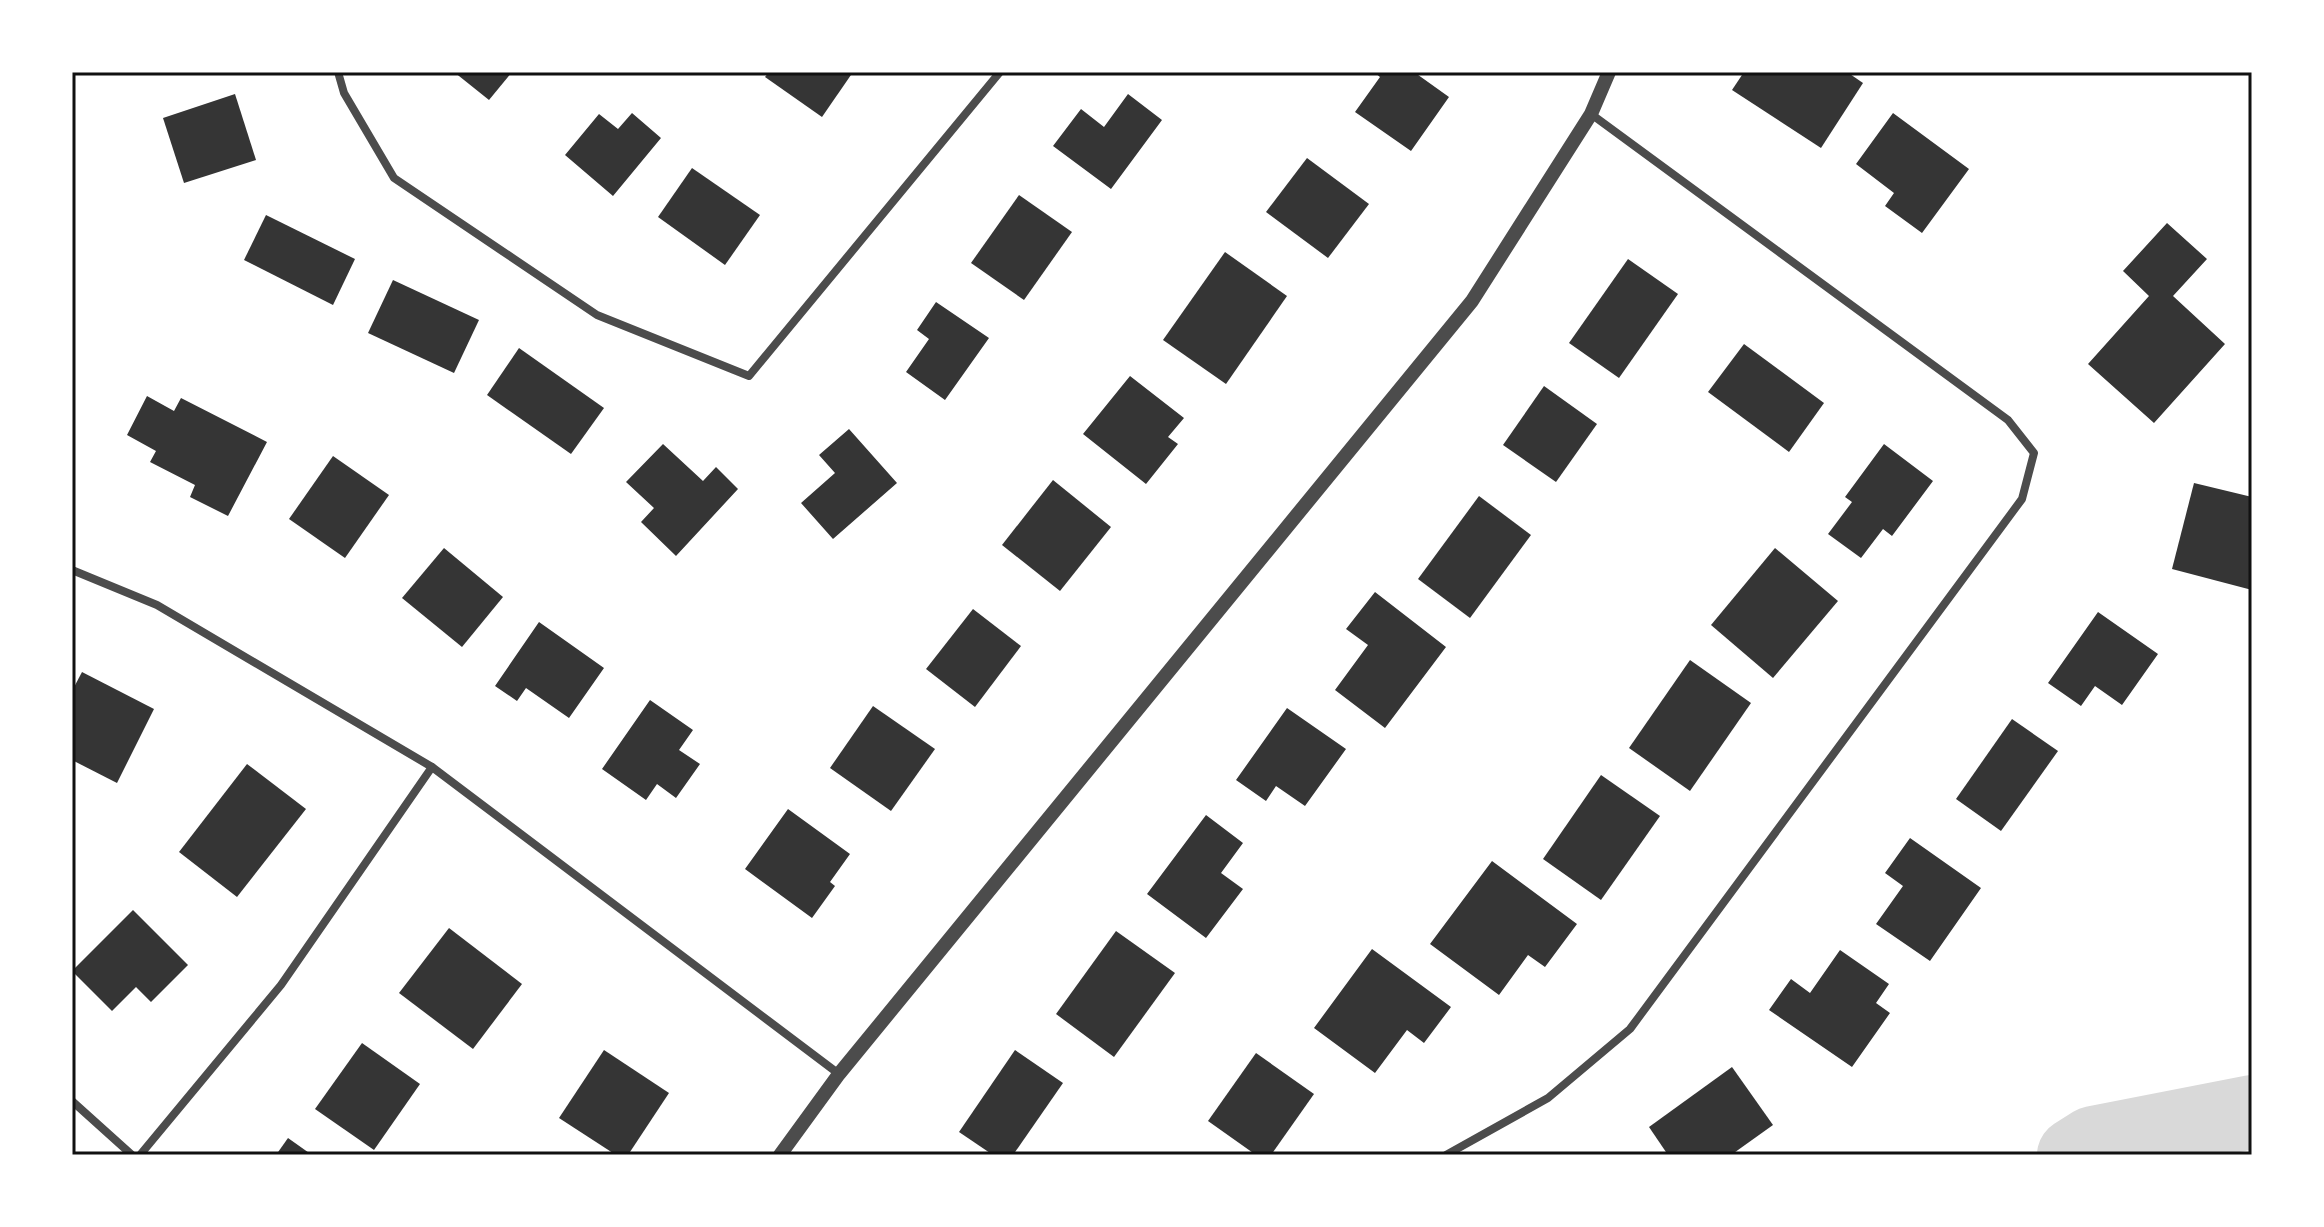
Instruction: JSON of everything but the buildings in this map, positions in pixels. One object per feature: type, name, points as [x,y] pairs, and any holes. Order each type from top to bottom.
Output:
[{"type":"street","points":[[338,72],[344,93],[394,178],[597,315],[749,376],[1000,72]]},
{"type":"street","points":[[780,1155],[839,1074],[1472,301],[1591,114],[1609,72]]},
{"type":"street","points":[[1446,1155],[1548,1098],[1630,1029],[2022,499],[2034,453],[2008,420],[1591,114]]},
{"type":"street","points":[[72,570],[157,605],[432,767],[839,1074]]},
{"type":"street","points":[[140,1155],[281,985],[432,767]]},
{"type":"street","points":[[72,1101],[132,1155]]},
{"type":"waterway","points":[[2074,1155],[2093,1143],[2252,1112]]}]
